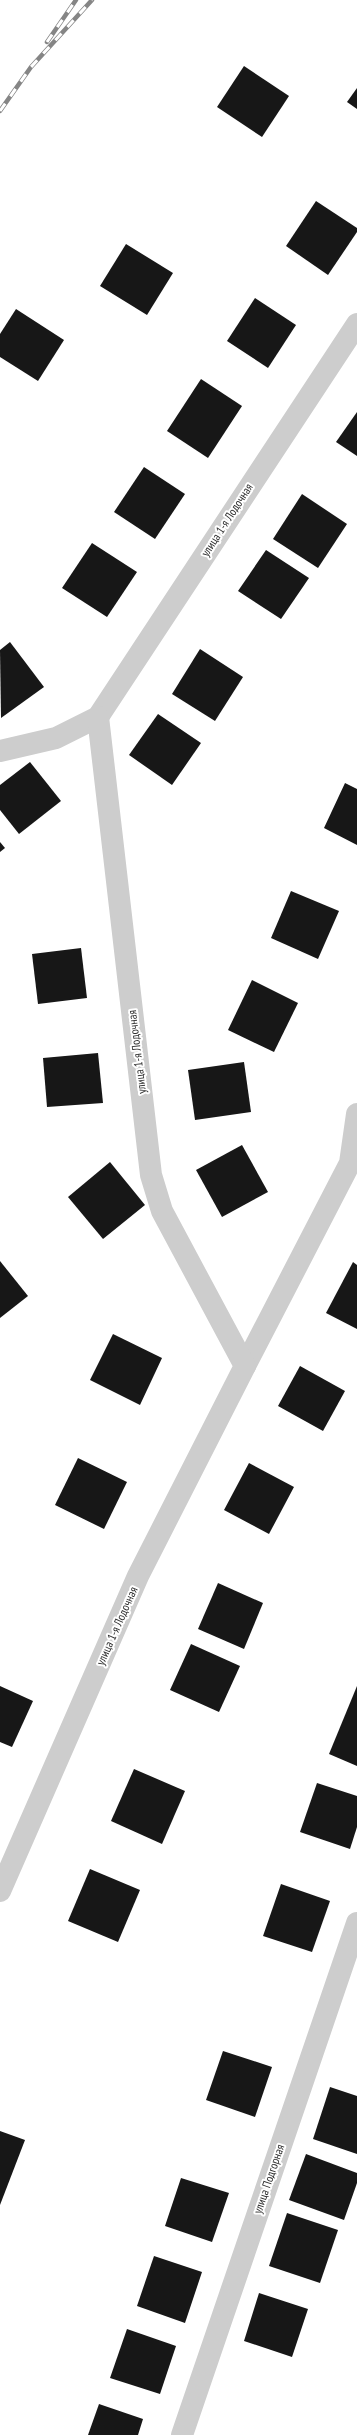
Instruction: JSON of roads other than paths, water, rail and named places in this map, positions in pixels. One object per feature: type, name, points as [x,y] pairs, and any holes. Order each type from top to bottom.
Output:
[{"type":"street","name":"улица 1-я Лодочная","points":[[245,1366],[162,1211],[151,1175],[98,717],[357,324]]},
{"type":"street","points":[[0,751],[56,738],[98,717]]},
{"type":"street","name":"улица 1-я Лодочная","points":[[0,1892],[138,1576],[350,1163],[357,1114]]},
{"type":"street","name":"улица Подгорная","points":[[182,2435],[357,1922]]},
{"type":"railway","points":[[47,42],[76,0]]},
{"type":"railway","points":[[0,111],[31,67],[92,0]]}]
